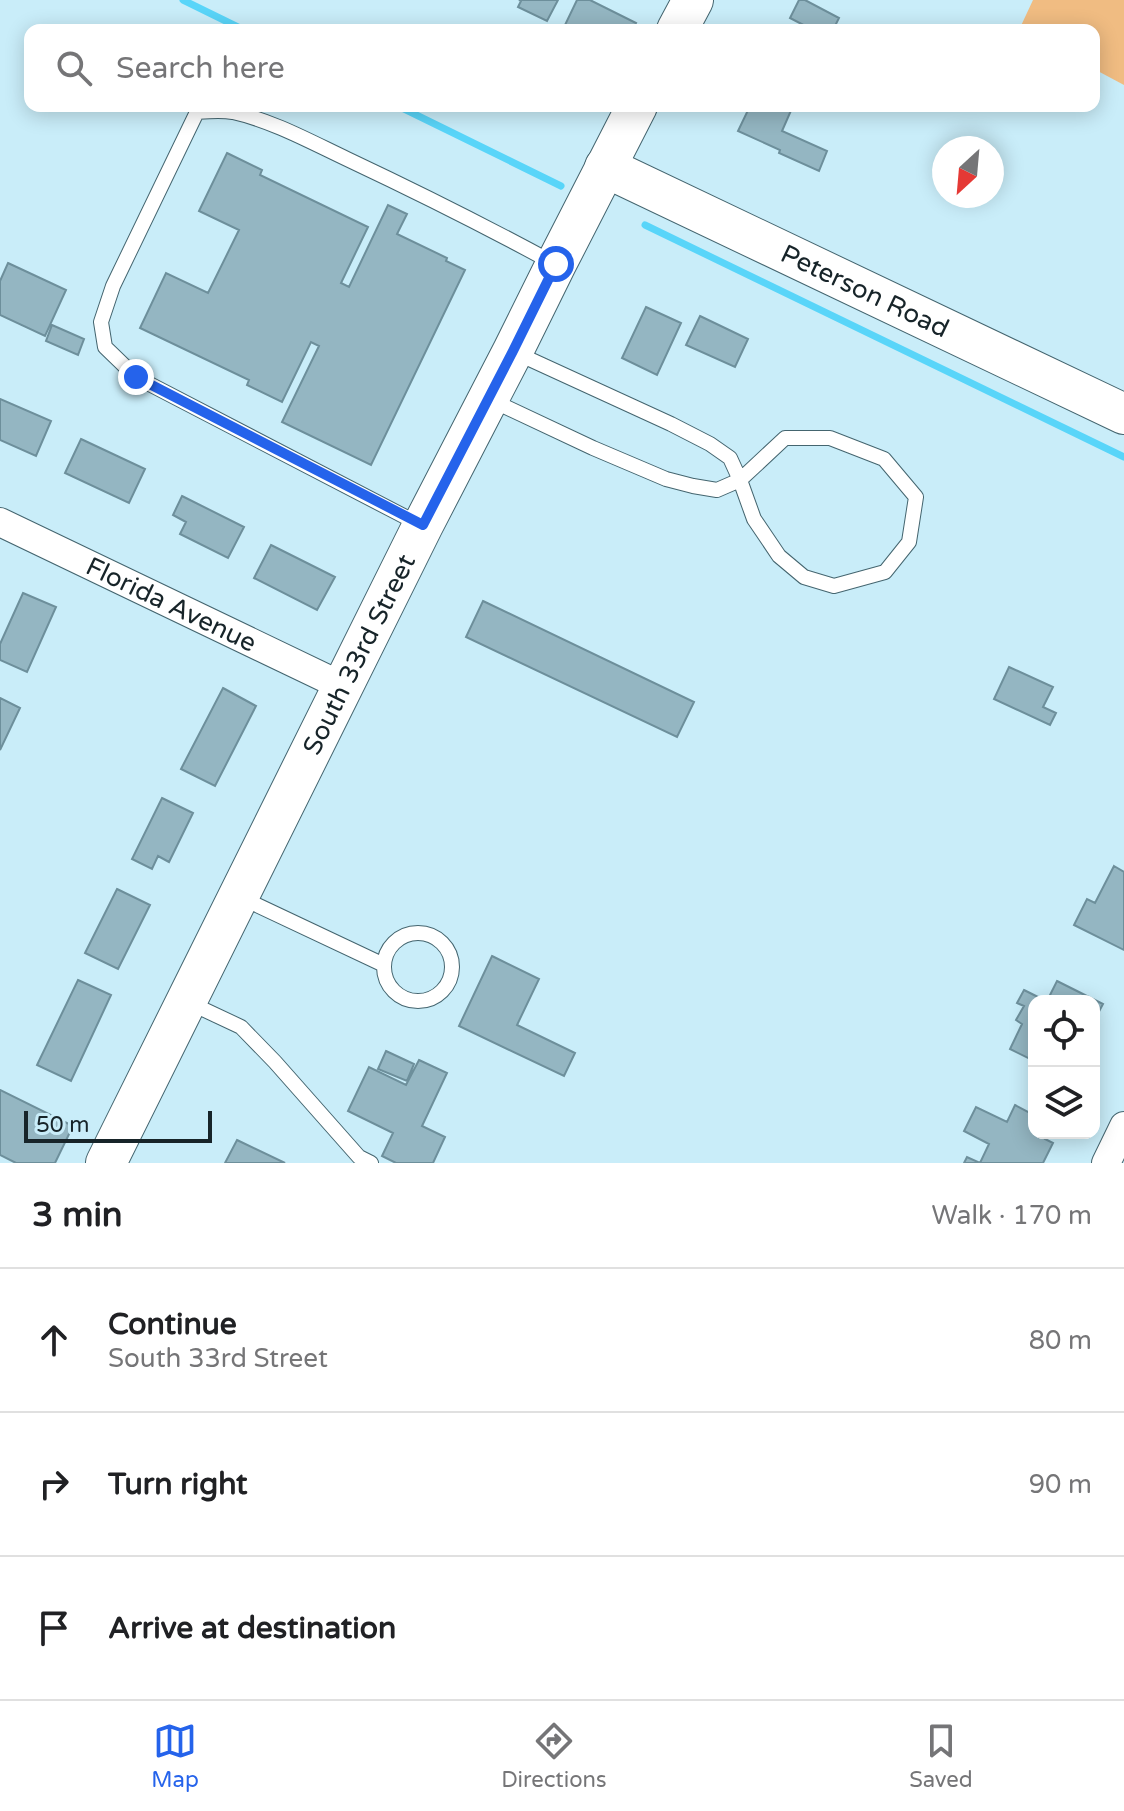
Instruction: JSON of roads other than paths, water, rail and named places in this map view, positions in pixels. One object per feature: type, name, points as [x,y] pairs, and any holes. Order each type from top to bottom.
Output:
[{"type":"street","points":[[680,24],[693,0]]},
{"type":"street","name":"South 33rd Street","points":[[106,1163],[342,686],[634,112]]},
{"type":"street","name":"Peterson Road","points":[[605,167],[1124,414]]},
{"type":"street","name":"Florida Avenue","points":[[0,522],[342,686]]},
{"type":"street","points":[[1106,1163],[1124,1126]]},
{"type":"lane","points":[[197,112],[113,286],[101,322],[105,347],[136,377],[423,525]]},
{"type":"lane","points":[[228,112],[264,121],[356,163],[556,264]]},
{"type":"lane","points":[[489,399],[666,479],[717,490],[740,480],[785,438],[830,438],[884,459],[916,497],[909,542],[885,572],[834,586],[804,577],[779,556],[754,519],[740,480],[730,458],[710,444],[513,351]]},
{"type":"lane","points":[[238,897],[384,965]]},
{"type":"lane","points":[[420,932],[444,944],[451,956],[453,969],[449,982],[441,992],[430,999],[416,1001],[403,998],[393,990],[386,978],[384,965],[387,952],[395,941],[407,934],[420,932]]},
{"type":"lane","points":[[186,1002],[241,1027],[359,1157],[371,1163]]},
{"type":"waterway","points":[[183,0],[232,24]]},
{"type":"waterway","points":[[410,112],[561,186]]},
{"type":"waterway","points":[[645,225],[1124,457]]}]
